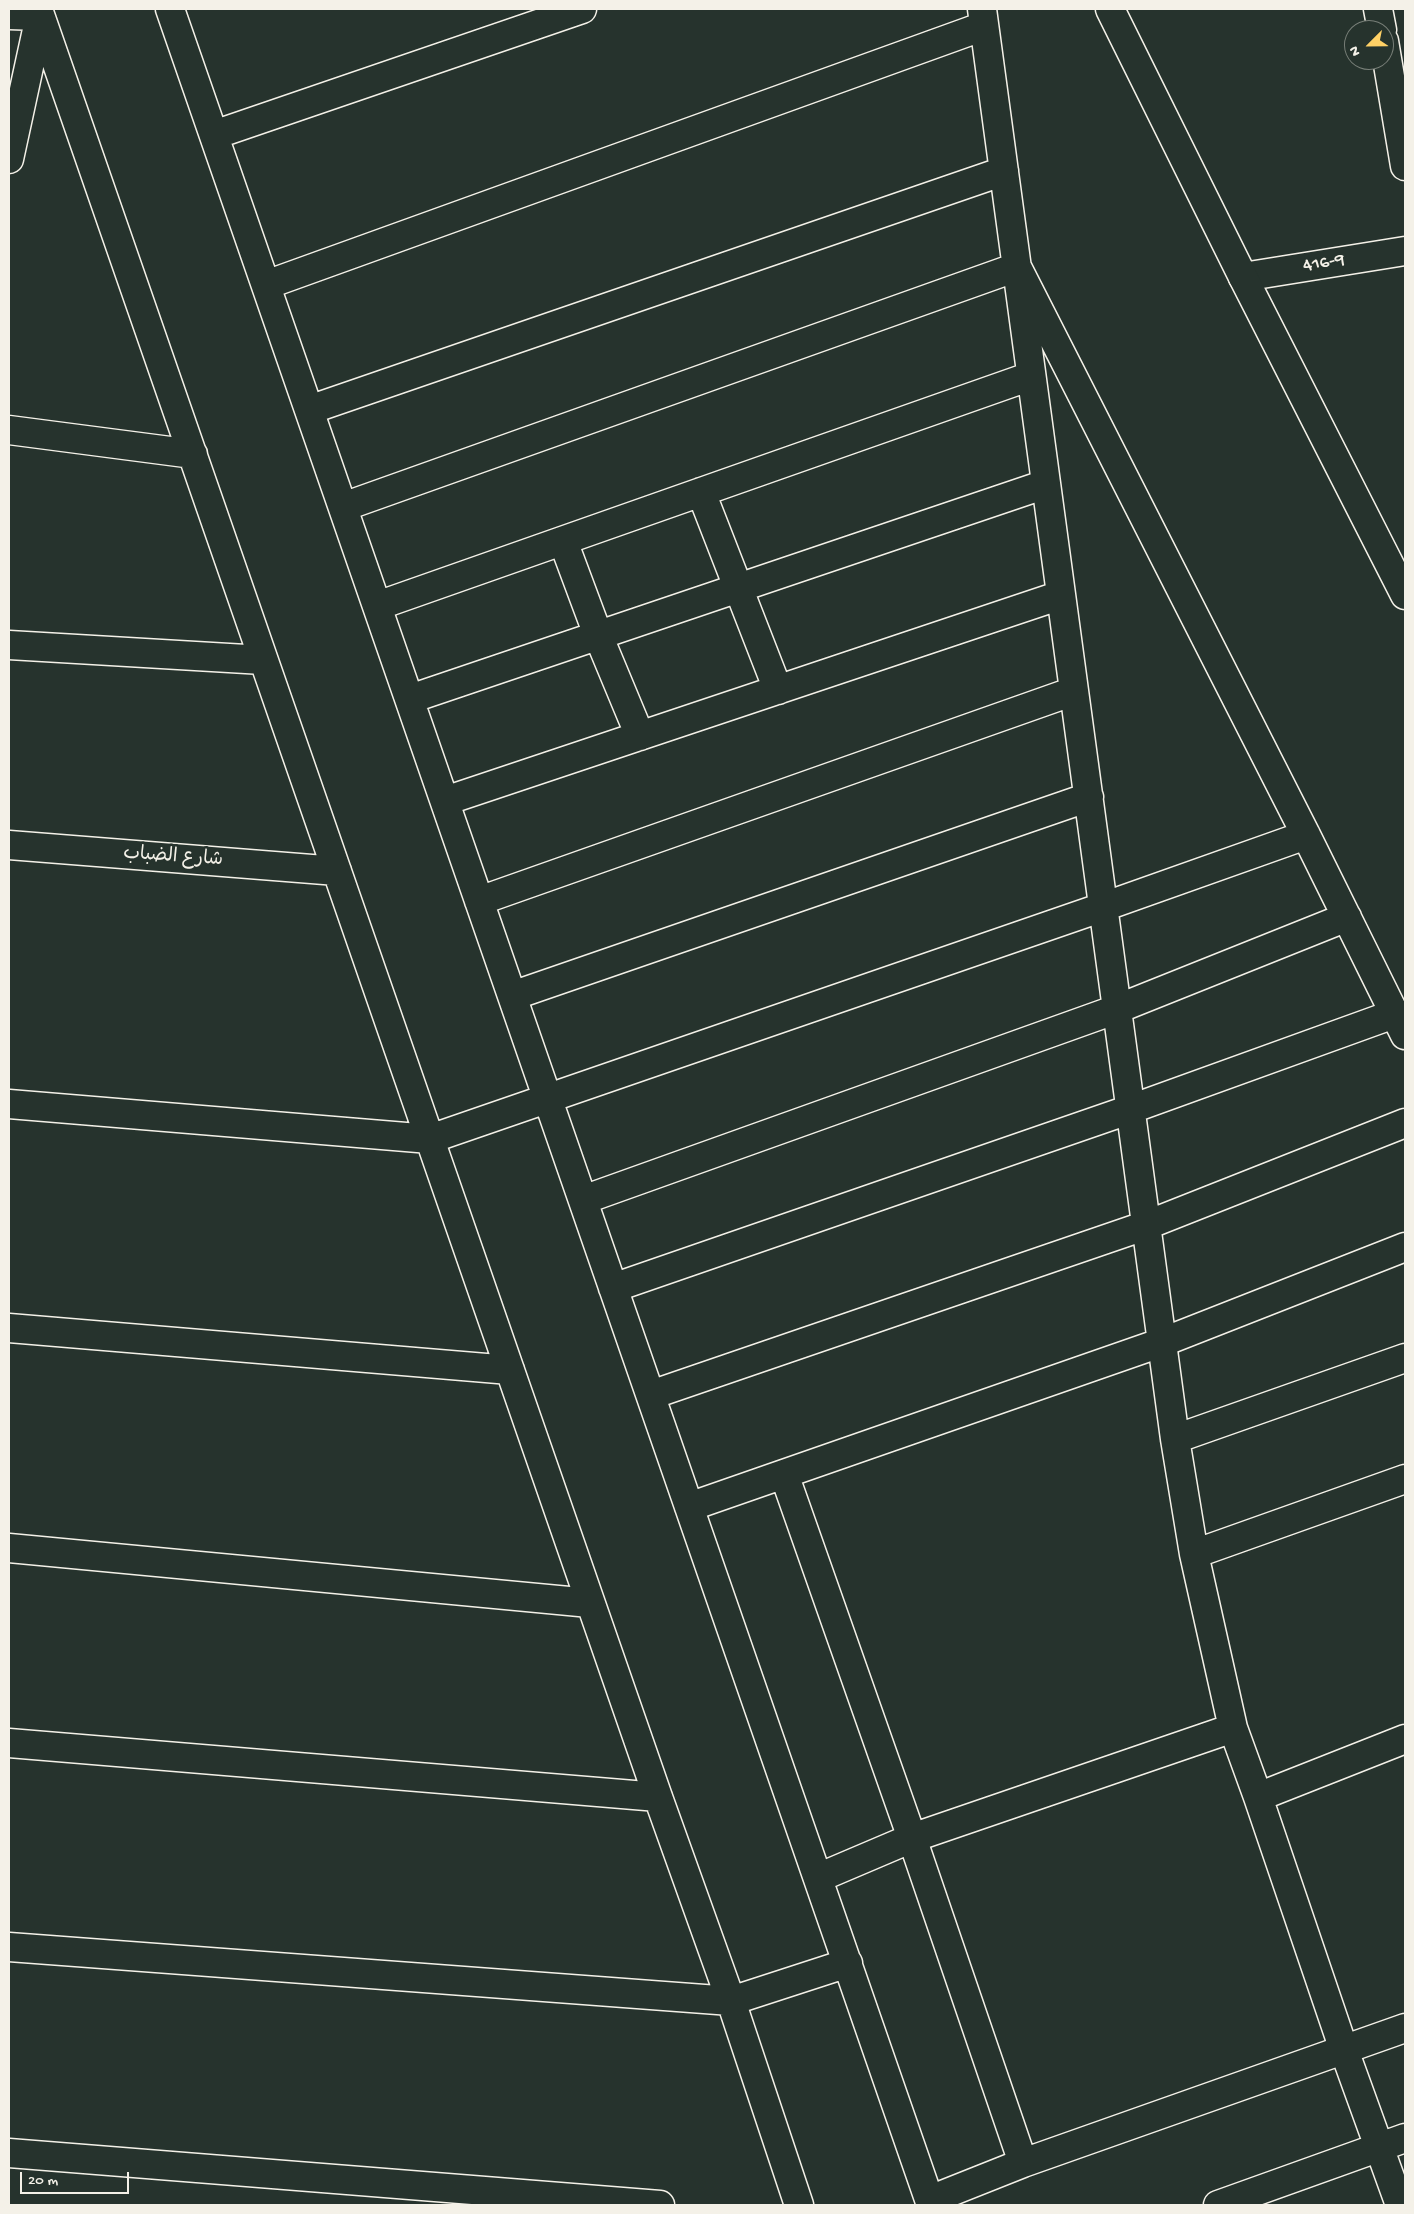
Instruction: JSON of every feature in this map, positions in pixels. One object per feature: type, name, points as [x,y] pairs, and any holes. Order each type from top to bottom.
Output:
[{"type":"street","points":[[170,9],[930,2203],[1023,2163],[1405,2028]]},
{"type":"street","points":[[214,135],[582,9]]},
{"type":"street","points":[[1110,9],[1243,278],[1405,595]]},
{"type":"street","points":[[9,15],[39,12]]},
{"type":"street","points":[[9,160],[39,12]]},
{"type":"street","points":[[39,12],[590,1603],[731,2001],[799,2205]]},
{"type":"street","points":[[266,284],[983,17],[1175,1439],[1194,1554],[1233,1728],[1344,2050],[1400,2205]]},
{"type":"street","points":[[1389,70],[1405,166]]},
{"type":"street","points":[[309,410],[1004,171]]},
{"type":"street","name":"416-9","points":[[1243,278],[1405,251]]},
{"type":"street","points":[[343,507],[1017,267]]},
{"type":"street","points":[[613,1288],[1131,1109],[1400,1025],[1306,834],[1017,267]]},
{"type":"street","points":[[377,606],[1031,376]]},
{"type":"street","points":[[9,430],[192,454]]},
{"type":"street","points":[[410,699],[1046,484]]},
{"type":"street","points":[[700,492],[778,690]]},
{"type":"street","points":[[563,541],[598,635],[640,736]]},
{"type":"street","points":[[445,801],[1061,595]]},
{"type":"street","points":[[9,645],[263,660]]},
{"type":"street","points":[[479,901],[1074,691]]},
{"type":"street","points":[[512,996],[1089,797]]},
{"type":"street","points":[[9,1104],[430,1139],[1103,907],[1306,834]]},
{"type":"street","name":"شارع الضباب","points":[[9,845],[337,871]]},
{"type":"street","points":[[584,1200],[1117,1009],[1347,917]]},
{"type":"street","points":[[651,1395],[1146,1226],[1405,1123]]},
{"type":"street","points":[[690,1507],[1163,1342],[1405,1247]]},
{"type":"street","points":[[9,1328],[510,1370]]},
{"type":"street","points":[[1175,1439],[1405,1358]]},
{"type":"street","points":[[784,1474],[912,1838],[1023,2163]]},
{"type":"street","points":[[1194,1554],[1405,1478]]},
{"type":"street","points":[[9,1548],[590,1603]]},
{"type":"street","points":[[818,1878],[912,1838],[1233,1728]]},
{"type":"street","points":[[1258,1797],[1405,1739]]},
{"type":"street","points":[[9,1743],[658,1797]]},
{"type":"street","points":[[9,1947],[731,2001],[848,1964]]},
{"type":"street","points":[[1218,2205],[1405,2138]]},
{"type":"street","points":[[9,2153],[371,2194],[660,2205]]}]
